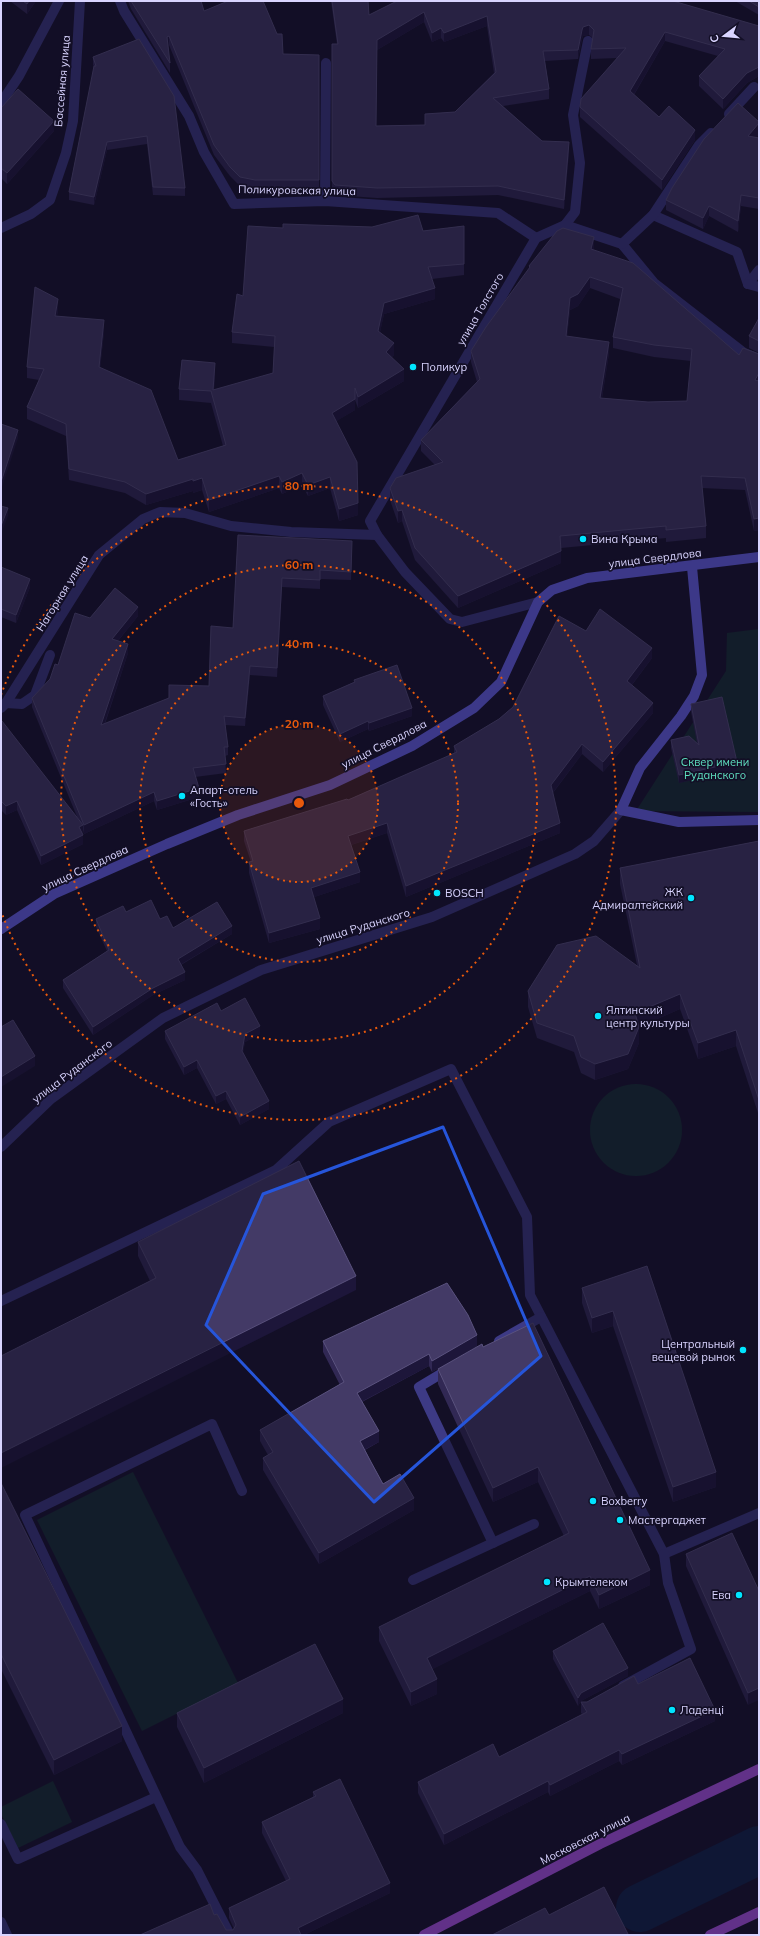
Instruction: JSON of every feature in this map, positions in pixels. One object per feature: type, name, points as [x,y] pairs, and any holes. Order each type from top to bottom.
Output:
[{"type":"main road","name":"улица Свердлова","points":[[1,929],[54,894],[160,847],[238,815],[330,785],[412,746],[474,708],[501,682],[538,602],[552,590],[587,578],[692,567],[759,557]]},
{"type":"main road","points":[[692,567],[702,674],[694,696],[682,716],[640,768],[621,810],[679,822],[759,820]]},
{"type":"main road","name":"Московская улица","points":[[424,1935],[600,1844],[759,1769]]},
{"type":"main road","points":[[710,1935],[759,1912]]},
{"type":"street","points":[[1,103],[20,76],[59,1]]},
{"type":"street","name":"Бассейная улица","points":[[1,228],[31,214],[50,200],[66,153],[73,121],[80,1]]},
{"type":"street","name":"Поликуровская улица","points":[[120,1],[124,11],[189,116],[204,152],[234,204],[325,201],[498,213],[536,238]]},
{"type":"street","points":[[536,238],[565,225],[575,212],[580,163],[573,114],[588,41]]},
{"type":"street","points":[[325,201],[326,63]]},
{"type":"street","points":[[622,244],[653,215],[698,145],[754,88]]},
{"type":"street","points":[[653,215],[737,252],[748,284]]},
{"type":"street","points":[[565,225],[622,244],[654,283],[744,353],[759,359]]},
{"type":"street","name":"улица Толстого","points":[[536,238],[370,521],[377,535],[405,572],[450,619],[462,622],[538,602]]},
{"type":"street","points":[[748,284],[759,270]]},
{"type":"street","points":[[748,284],[759,287]]},
{"type":"street","name":"Нагорная улица","points":[[4,706],[100,555],[143,519],[160,512],[185,513],[231,526],[291,532],[377,535]]},
{"type":"street","points":[[4,706],[22,704],[35,695],[50,655]]},
{"type":"street","name":"улица Руданского","points":[[1,1147],[51,1099],[163,1018],[261,970],[432,917],[575,854],[594,841],[621,810]]},
{"type":"street","points":[[1,1301],[276,1170],[329,1122],[451,1069],[527,1217],[530,1295],[664,1554],[668,1582],[691,1649],[611,1693]]},
{"type":"street","points":[[489,1346],[541,1317]]},
{"type":"street","points":[[457,1365],[419,1387],[493,1543]]},
{"type":"street","points":[[230,1935],[197,1870],[180,1847],[25,1515],[212,1424],[242,1491]]},
{"type":"street","points":[[664,1554],[759,1513]]},
{"type":"street","points":[[413,1580],[534,1524]]},
{"type":"street","points":[[1,1824],[18,1859],[156,1797]]},
{"type":"street","points":[[1,1922],[7,1935]]},
{"type":"highlighted area","points":[[443,1127],[541,1356],[374,1502],[206,1325],[263,1194]]},
{"type":"green space","name":"Сквер имени Руданского","points":[[759,629],[759,812],[636,811],[726,671],[727,633]]},
{"type":"green space","points":[[636,1084],[653,1088],[668,1098],[678,1113],[682,1130],[678,1147],[668,1162],[653,1172],[636,1176],[619,1172],[604,1162],[594,1147],[590,1130],[594,1113],[604,1098],[619,1088]]},
{"type":"green space","points":[[133,1472],[238,1683],[142,1731],[37,1520]]},
{"type":"green space","points":[[53,1781],[72,1822],[18,1848],[1,1814],[1,1807]]},
{"type":"building","points":[[131,1],[201,1],[204,11],[228,1],[263,1],[277,34],[282,34],[283,54],[319,55],[319,180],[255,180],[240,177],[230,167],[214,145],[169,36],[167,37],[170,63]]},
{"type":"building","points":[[332,1],[368,1],[369,15],[397,1],[673,1],[759,26],[759,67],[747,73],[723,99],[699,76],[725,49],[665,32],[630,91],[659,117],[669,106],[695,130],[662,180],[580,107],[581,99],[626,48],[591,49],[594,30],[589,25],[583,27],[578,50],[543,51],[549,89],[493,98],[542,141],[569,142],[564,200],[498,186],[377,188],[335,185],[332,181],[332,44],[338,44]],"holes":[[[424,12],[432,33],[441,28],[444,33],[487,16],[496,72],[455,112],[425,114],[425,125],[376,126],[377,40]]]},
{"type":"building","points":[[749,1],[759,1],[759,7]]},
{"type":"building","points":[[139,39],[174,96],[185,188],[153,187],[147,136],[107,142],[94,197],[69,192],[94,66],[96,66],[93,57]]},
{"type":"building","points":[[18,89],[54,121],[7,173],[1,168],[1,108]]},
{"type":"building","points":[[738,103],[759,122],[748,136],[759,138],[759,198],[741,195],[738,221],[709,206],[703,218],[666,200],[672,188],[704,139]]},
{"type":"building","points":[[418,215],[423,231],[464,226],[464,264],[428,267],[435,288],[384,303],[378,331],[394,343],[386,352],[404,369],[358,397],[355,388],[355,399],[332,413],[357,462],[358,503],[339,509],[330,477],[308,485],[302,473],[282,482],[279,476],[209,500],[202,478],[193,481],[193,479],[146,494],[125,482],[69,469],[66,424],[27,407],[44,369],[27,367],[35,287],[58,299],[55,316],[104,320],[99,367],[151,390],[178,460],[226,445],[211,391],[179,389],[182,360],[215,363],[213,390],[273,373],[275,336],[232,332],[237,294],[243,296],[248,226],[283,228],[283,224],[372,227]]},
{"type":"building","points":[[563,228],[594,237],[591,249],[633,263],[739,355],[743,348],[759,354],[759,373],[755,380],[759,381],[759,518],[754,519],[745,478],[701,476],[706,526],[666,530],[666,526],[560,536],[561,551],[458,596],[415,548],[402,510],[398,511],[390,488],[396,478],[443,462],[421,440],[480,379],[471,351],[486,327],[530,267],[529,266],[557,231]],"holes":[[[590,277],[623,288],[613,337],[654,345],[692,349],[687,401],[648,402],[600,398],[609,342],[566,336],[570,298],[578,294]]]},
{"type":"building","points":[[759,318],[759,341],[749,336]]},
{"type":"building","points":[[1,424],[18,430],[1,482]]},
{"type":"building","points":[[1,506],[8,508],[1,526]]},
{"type":"building","points":[[238,535],[352,541],[351,572],[320,570],[320,580],[282,578],[277,668],[250,666],[245,718],[224,716],[228,747],[224,747],[226,764],[193,768],[199,788],[157,801],[154,792],[84,825],[32,698],[50,679],[55,664],[58,665],[75,613],[90,618],[115,588],[138,607],[112,639],[128,644],[101,725],[169,698],[169,685],[209,686],[211,626],[233,628]]},
{"type":"building","points":[[1,567],[30,579],[16,615],[1,609]]},
{"type":"building","points":[[600,609],[652,648],[627,681],[653,703],[603,762],[582,744],[551,785],[560,823],[406,886],[387,823],[348,836],[360,872],[311,888],[320,918],[269,933],[249,862],[253,861],[244,831],[347,799],[348,800],[457,752],[454,746],[499,719],[513,707],[559,616],[586,631]]},
{"type":"building","points":[[397,665],[412,708],[369,723],[368,721],[340,734],[323,696],[355,682],[354,680]]},
{"type":"building","points":[[722,697],[737,762],[679,775],[671,740],[689,736],[699,745],[691,704]]},
{"type":"building","points":[[2,721],[83,825],[79,827],[83,835],[41,856],[17,801],[6,806],[1,801]]},
{"type":"building","points":[[759,841],[759,1100],[736,1030],[698,1043],[680,994],[635,1013],[639,1027],[628,1054],[595,1064],[581,1057],[574,1036],[537,1023],[528,991],[557,945],[596,936],[640,968],[620,868]]},
{"type":"building","points":[[151,900],[160,919],[167,916],[173,928],[217,902],[232,926],[178,959],[185,972],[153,988],[93,1027],[63,980],[109,950],[96,919],[123,906],[126,912]]},
{"type":"building","points":[[245,998],[260,1026],[245,1034],[242,1051],[269,1101],[240,1117],[226,1091],[216,1096],[197,1060],[184,1067],[165,1031],[217,1003],[221,1011]]},
{"type":"building","points":[[13,1020],[35,1056],[1,1077],[1,1027]]},
{"type":"building","points":[[299,1161],[356,1276],[1,1453],[1,1356],[156,1278],[138,1242]]},
{"type":"building","points":[[647,1266],[716,1472],[673,1487],[613,1311],[592,1318],[582,1288]]},
{"type":"building","points":[[447,1283],[468,1315],[477,1335],[432,1361],[429,1354],[357,1393],[379,1431],[360,1441],[371,1462],[383,1484],[400,1474],[414,1498],[319,1553],[263,1458],[273,1452],[260,1430],[344,1382],[323,1341]]},
{"type":"building","points":[[533,1323],[650,1570],[599,1595],[590,1576],[427,1658],[437,1679],[411,1692],[379,1627],[569,1533],[538,1467],[493,1488],[438,1369],[482,1344],[483,1347]]},
{"type":"building","points":[[1,1483],[122,1726],[54,1760],[1,1654]]},
{"type":"building","points":[[732,1533],[759,1591],[759,1688],[748,1693],[686,1554]]},
{"type":"building","points":[[603,1623],[628,1668],[581,1693],[578,1698],[553,1651]]},
{"type":"building","points":[[315,1644],[343,1699],[204,1768],[177,1713]]},
{"type":"building","points":[[690,1658],[715,1710],[622,1754],[619,1750],[550,1785],[548,1781],[444,1834],[418,1782],[493,1744],[499,1757],[587,1712],[581,1702],[587,1702],[634,1676],[638,1684]]},
{"type":"building","points":[[340,1779],[390,1883],[298,1928],[301,1935],[140,1935],[210,1904],[214,1915],[217,1914],[226,1930],[233,1930],[236,1925],[229,1908],[290,1879],[262,1822],[316,1796],[313,1792]]},
{"type":"building","points":[[604,1887],[628,1934],[492,1935],[545,1908],[549,1915]]},
{"type":"waterway","points":[[640,1908],[759,1850]]},
{"type":"place","name":"Поликур","points":[[413,367]]},
{"type":"place","name":"Вина Крыма","points":[[583,539]]},
{"type":"place","name":"Апарт-отель «Гость»","points":[[182,796]]},
{"type":"place","name":"BOSCH","points":[[437,893]]},
{"type":"place","name":"ЖК Адмиралтейский","points":[[691,898]]},
{"type":"place","name":"Ялтинский центр культуры","points":[[598,1016]]},
{"type":"place","name":"Центральный вещевой рынок","points":[[743,1350]]},
{"type":"place","name":"Boxberry","points":[[593,1501]]},
{"type":"place","name":"Мастергаджет","points":[[620,1520]]},
{"type":"place","name":"Крымтелеком","points":[[547,1582]]},
{"type":"place","name":"Ева","points":[[739,1595]]},
{"type":"place","name":"Ладенці","points":[[672,1710]]}]
